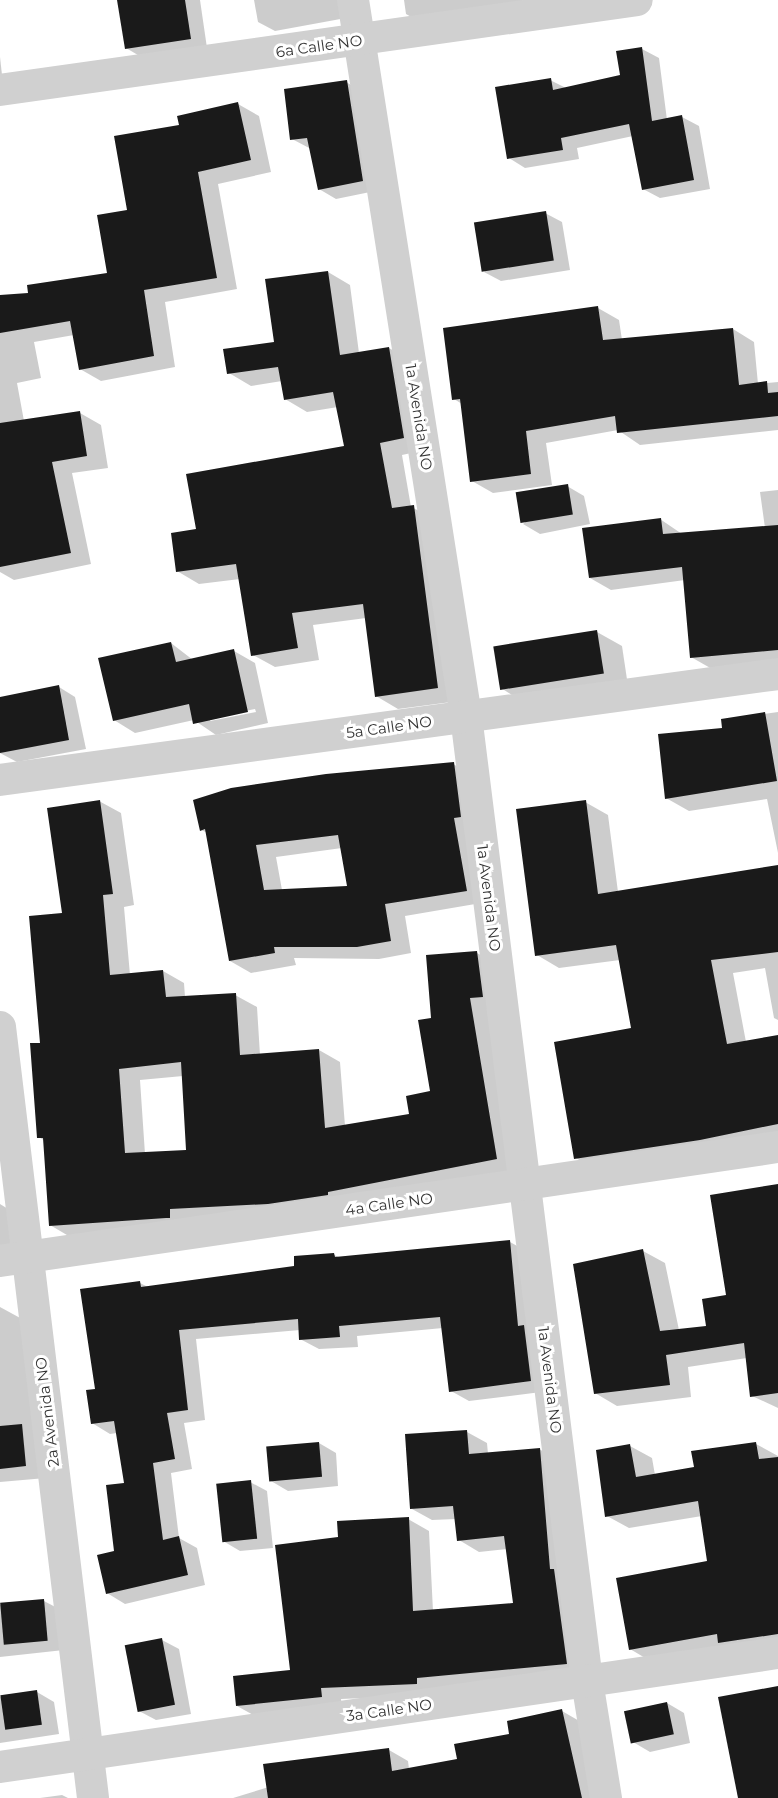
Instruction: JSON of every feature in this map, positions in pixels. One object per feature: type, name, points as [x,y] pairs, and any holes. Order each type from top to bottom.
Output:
[{"type":"street","name":"1a Avenida NO","points":[[353,0],[466,717],[587,1681],[606,1798]]},
{"type":"street","name":"6a Calle NO","points":[[0,90],[637,0]]},
{"type":"street","name":"5a Calle NO","points":[[0,780],[778,674]]},
{"type":"street","name":"2a Avenida NO","points":[[0,1027],[14,1259],[93,1798]]},
{"type":"street","name":"4a Calle NO","points":[[14,1259],[778,1147]]},
{"type":"street","name":"3a Calle NO","points":[[0,1767],[778,1653]]},
{"type":"building","points":[[117,0],[185,0],[191,39],[125,49]]},
{"type":"building","points":[[642,47],[652,121],[682,115],[694,180],[642,190],[629,124],[561,138],[563,150],[507,159],[495,87],[551,78],[553,90],[620,75],[616,51]]},
{"type":"building","points":[[347,80],[363,181],[318,190],[307,138],[290,140],[284,89]]},
{"type":"building","points":[[238,102],[251,160],[198,172],[217,278],[144,290],[154,356],[79,370],[70,321],[0,333],[0,295],[28,293],[27,285],[107,273],[97,215],[127,210],[114,136],[179,125],[177,116]]},
{"type":"building","points":[[546,211],[554,260],[482,272],[474,222]]},
{"type":"building","points":[[328,271],[340,355],[389,347],[404,438],[380,443],[392,508],[414,505],[438,688],[375,697],[363,604],[292,613],[298,648],[251,656],[236,564],[176,572],[171,533],[196,529],[186,474],[344,446],[333,392],[284,400],[278,367],[227,374],[223,349],[274,342],[265,279]]},
{"type":"building","points":[[598,306],[603,340],[733,328],[739,385],[767,381],[768,393],[778,392],[778,416],[617,433],[615,416],[526,431],[531,474],[470,482],[460,399],[452,400],[443,328]]},
{"type":"building","points":[[80,411],[87,456],[52,462],[71,553],[0,567],[0,423]]},
{"type":"building","points":[[568,484],[573,515],[521,523],[516,492]]},
{"type":"building","points":[[661,518],[663,534],[778,525],[778,650],[690,658],[682,567],[589,578],[582,528]]},
{"type":"building","points":[[597,630],[604,673],[500,690],[493,646]]},
{"type":"building","points":[[171,642],[176,662],[234,649],[248,712],[193,724],[189,704],[113,721],[98,658]]},
{"type":"building","points":[[59,685],[69,740],[0,753],[0,697]]},
{"type":"building","points":[[765,712],[777,781],[665,799],[658,734],[722,728],[721,719]]},
{"type":"building","points":[[454,762],[461,817],[454,818],[467,891],[385,904],[391,941],[357,947],[274,947],[275,953],[229,961],[205,829],[200,831],[193,800],[231,788],[326,774]],"holes":[[[338,835],[347,886],[264,890],[256,845]]]},
{"type":"building","points":[[100,800],[113,894],[103,895],[110,975],[163,970],[166,997],[236,993],[240,1055],[319,1049],[325,1128],[409,1114],[406,1096],[430,1091],[418,1020],[431,1018],[426,955],[477,951],[483,997],[470,998],[497,1159],[328,1192],[328,1195],[268,1204],[170,1209],[170,1218],[49,1226],[43,1138],[37,1138],[30,1043],[40,1043],[29,916],[62,913],[47,808]],"holes":[[[181,1062],[186,1150],[125,1153],[119,1069]]]},
{"type":"building","points":[[586,800],[598,894],[778,865],[778,952],[711,960],[727,1044],[778,1035],[778,1124],[700,1140],[574,1159],[554,1042],[631,1028],[616,945],[535,956],[516,809]]},
{"type":"building","points":[[778,1184],[778,1393],[750,1397],[744,1343],[666,1355],[670,1385],[594,1394],[573,1264],[643,1249],[660,1331],[706,1326],[702,1299],[726,1295],[710,1195]]},
{"type":"building","points":[[510,1240],[518,1326],[524,1325],[531,1381],[449,1392],[440,1317],[339,1326],[340,1337],[299,1340],[298,1319],[179,1330],[188,1410],[167,1413],[175,1459],[153,1463],[163,1540],[179,1536],[188,1575],[106,1594],[97,1555],[114,1551],[106,1485],[124,1483],[114,1421],[91,1424],[86,1390],[95,1389],[80,1289],[140,1281],[141,1287],[294,1266],[294,1256],[334,1253],[335,1257]]},
{"type":"building","points":[[22,1424],[26,1466],[0,1469],[0,1426]]},
{"type":"building","points":[[467,1430],[469,1454],[540,1448],[550,1569],[554,1569],[567,1664],[417,1678],[417,1684],[321,1688],[322,1697],[236,1706],[233,1676],[290,1670],[275,1545],[338,1537],[337,1521],[409,1517],[413,1611],[513,1603],[504,1536],[457,1541],[453,1506],[410,1509],[405,1434]]},
{"type":"building","points":[[319,1442],[322,1477],[269,1481],[266,1447]]},
{"type":"building","points":[[756,1442],[759,1459],[778,1457],[778,1634],[718,1643],[717,1634],[629,1650],[616,1578],[707,1561],[698,1501],[605,1517],[596,1450],[630,1444],[636,1477],[694,1467],[691,1451]]},
{"type":"building","points":[[251,1480],[257,1539],[222,1542],[216,1484]]},
{"type":"building","points":[[44,1599],[48,1641],[4,1645],[0,1603]]},
{"type":"building","points":[[162,1638],[175,1705],[138,1712],[125,1645]]},
{"type":"building","points":[[778,1686],[778,1798],[738,1798],[718,1697]]},
{"type":"building","points":[[37,1690],[42,1725],[5,1730],[0,1695]]},
{"type":"building","points":[[667,1702],[674,1734],[631,1743],[624,1711]]},
{"type":"building","points":[[562,1709],[582,1798],[268,1798],[263,1764],[389,1748],[392,1771],[457,1759],[454,1744],[509,1734],[507,1721]]}]
